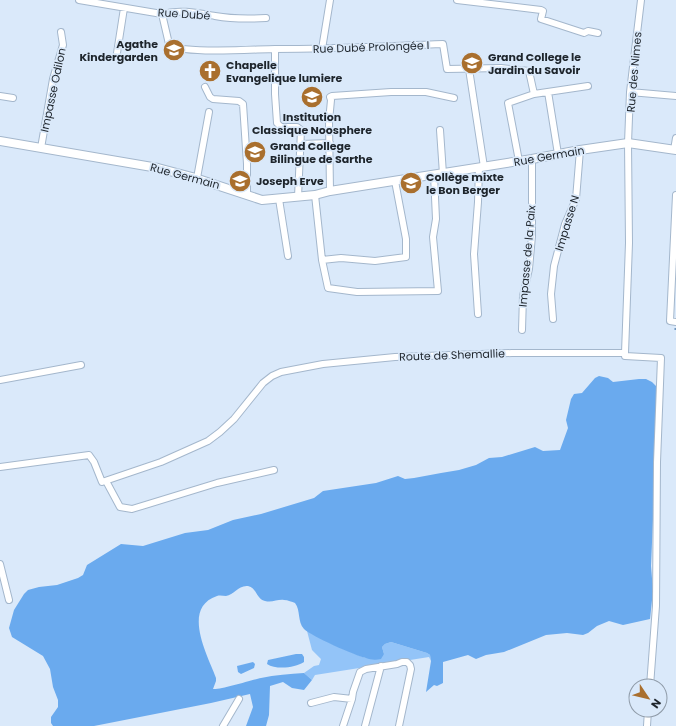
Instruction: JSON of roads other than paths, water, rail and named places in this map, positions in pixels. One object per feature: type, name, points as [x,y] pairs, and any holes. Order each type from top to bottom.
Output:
[{"type":"street","name":"Rue Dubé","points":[[79,0],[162,14],[170,12],[204,13],[246,20],[266,18]]},
{"type":"street","points":[[322,49],[330,0]]},
{"type":"street","points":[[457,0],[541,10],[543,11],[541,19],[584,33],[588,31],[598,32]]},
{"type":"street","name":"Rue des Nimes","points":[[628,143],[630,92],[641,0]]},
{"type":"street","points":[[117,53],[124,8]]},
{"type":"street","name":"Rue Dubé Prolongée I","points":[[162,14],[169,44],[171,46],[196,50],[322,49],[443,44],[447,69],[501,68],[529,70],[534,94]]},
{"type":"street","name":"Impasse Odilon","points":[[41,148],[53,79],[62,44],[61,32]]},
{"type":"street","points":[[275,49],[275,94],[277,123],[281,127],[297,127],[301,130],[298,197]]},
{"type":"street","points":[[469,69],[482,167],[474,254],[478,314]]},
{"type":"street","points":[[519,161],[508,103],[534,94],[588,86]]},
{"type":"street","points":[[206,87],[210,97],[239,101],[243,104],[247,164],[247,194]]},
{"type":"street","points":[[330,191],[330,97],[391,92],[426,92],[454,98]]},
{"type":"street","points":[[548,92],[558,154]]},
{"type":"street","points":[[630,92],[676,96]]},
{"type":"street","points":[[0,96],[13,98]]},
{"type":"street","points":[[197,178],[209,112]]},
{"type":"street","points":[[315,195],[322,260],[328,288],[357,292],[438,291],[433,237],[436,219],[439,174],[440,130]]},
{"type":"street","points":[[675,150],[676,138]]},
{"type":"street","name":"Rue Germain","points":[[0,141],[133,163],[197,178],[262,200],[315,195],[330,191],[628,143],[675,150]]},
{"type":"street","points":[[300,144],[330,143]]},
{"type":"street","points":[[625,353],[629,243],[628,143]]},
{"type":"street","name":"Impasse N","points":[[553,319],[551,294],[554,266],[564,224],[576,199],[580,150]]},
{"type":"street","name":"Impasse de la Paix","points":[[522,330],[523,296],[532,236],[532,159]]},
{"type":"street","points":[[322,260],[341,258],[375,261],[406,257],[406,238],[395,181]]},
{"type":"street","points":[[663,321],[673,321],[676,195]]},
{"type":"street","points":[[279,199],[288,256]]},
{"type":"street","name":"Route de Shemallie","points":[[104,481],[161,462],[208,441],[220,432],[234,418],[264,383],[272,376],[281,372],[323,364],[395,357],[625,353],[625,356],[661,358],[657,462],[656,606],[651,678]]},
{"type":"street","points":[[0,380],[81,365]]},
{"type":"street","points":[[0,467],[89,455],[120,507],[132,509],[218,483],[274,470]]},
{"type":"street","points":[[0,564],[9,600]]},
{"type":"street","points":[[343,726],[360,672],[366,668],[407,662],[411,668],[399,726]]},
{"type":"street","points":[[365,726],[381,666]]},
{"type":"street","points":[[311,703],[334,697],[352,699]]},
{"type":"street","points":[[223,726],[239,699]]},
{"type":"place","name":"Agathe Kindergarden","points":[[174,50]]},
{"type":"place","name":"Grand College le Jardin du Savoir","points":[[472,63]]},
{"type":"place","name":"Chapelle Evangelique lumiere","points":[[210,71]]},
{"type":"place","name":"Institution Classique Noosphere","points":[[312,97]]},
{"type":"place","name":"Grand College Bilingue de Sarthe","points":[[255,152]]},
{"type":"place","name":"Joseph Erve","points":[[240,181]]},
{"type":"place","name":"Collège mixte le Bon Berger","points":[[411,183]]}]
